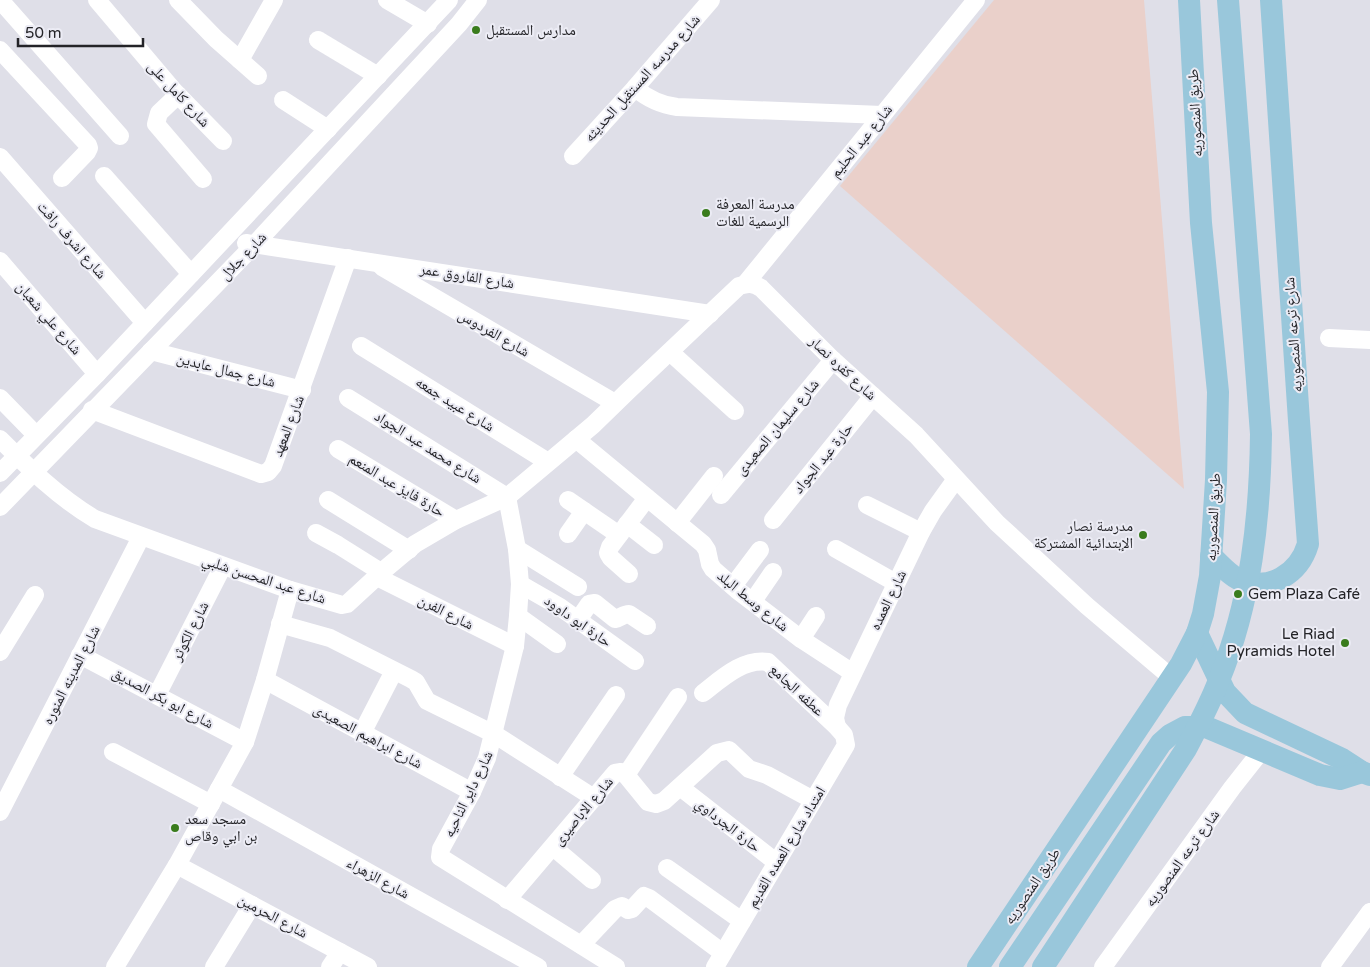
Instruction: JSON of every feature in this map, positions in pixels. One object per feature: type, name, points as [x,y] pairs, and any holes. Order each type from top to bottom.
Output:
[{"type":"main road","name":"طريق المنصوريه","points":[[978,967],[1186,656],[1197,633],[1207,595],[1216,480],[1218,392],[1201,222],[1189,0]]},
{"type":"main road","points":[[1043,967],[1186,749],[1204,715],[1232,645],[1250,576],[1259,506],[1261,434],[1228,0]]},
{"type":"main road","name":"شارع ترعه المنصوريه","points":[[1211,556],[1236,578],[1246,582],[1266,583],[1276,581],[1294,570],[1308,544],[1271,0]]},
{"type":"main road","points":[[1197,633],[1225,692],[1245,714],[1342,759],[1366,774]]},
{"type":"main road","name":"طريق المنصوريه","points":[[1010,967],[1161,743],[1170,735],[1185,727],[1206,726],[1320,775],[1340,779],[1366,774]]},
{"type":"street","points":[[0,0],[120,136]]},
{"type":"street","name":"شارع كامل على","points":[[97,0],[178,95],[223,141]]},
{"type":"street","points":[[178,0],[216,39],[258,76]]},
{"type":"street","points":[[240,60],[273,0]]},
{"type":"street","points":[[387,0],[428,24]]},
{"type":"street","name":"شارع جلال","points":[[0,473],[97,374],[449,0]]},
{"type":"street","name":"شارع جلال","points":[[0,507],[255,244],[459,24],[478,0]]},
{"type":"street","name":"شارع مدرسه المستقبل الحديثه","points":[[573,156],[711,0]]},
{"type":"street","name":"شارع عبد الحليم","points":[[746,283],[976,0]]},
{"type":"street","points":[[318,40],[378,76]]},
{"type":"street","points":[[0,50],[88,145],[87,152],[62,178]]},
{"type":"street","points":[[635,88],[659,103],[677,107],[882,115]]},
{"type":"street","points":[[178,95],[159,114],[156,124],[203,179]]},
{"type":"street","points":[[283,100],[328,129]]},
{"type":"street","name":"شارع اشرف رافت","points":[[0,157],[145,323]]},
{"type":"street","points":[[104,176],[191,274]]},
{"type":"street","name":"شارع الفاروق عمر","points":[[223,240],[710,314]]},
{"type":"street","name":"شارع المعهد","points":[[92,410],[262,474],[268,472],[273,466],[302,390],[348,258]]},
{"type":"street","name":"شارع علي شعبان","points":[[0,261],[97,374]]},
{"type":"street","name":"شارع الفردوس","points":[[374,262],[615,404]]},
{"type":"street","points":[[507,497],[593,425],[739,286],[746,283]]},
{"type":"street","name":"شارع كفره نصار","points":[[746,283],[754,284],[761,288],[833,360],[916,435],[997,523],[1073,593],[1172,678]]},
{"type":"street","points":[[1329,338],[1370,340]]},
{"type":"street","name":"شارع عبيد جمعه","points":[[361,346],[548,462]]},
{"type":"street","name":"شارع جمال عابدين","points":[[151,351],[302,390]]},
{"type":"street","points":[[670,352],[735,411]]},
{"type":"street","name":"شارع سليمان الصعيدى","points":[[721,495],[833,360]]},
{"type":"street","name":"حارة عبد الجواد","points":[[773,520],[873,396]]},
{"type":"street","points":[[0,398],[36,435]]},
{"type":"street","name":"شارع محمد عبد الجواد","points":[[348,398],[507,497]]},
{"type":"street","name":"شارع عبد المحسن شلبي","points":[[0,439],[32,472],[72,505],[95,519],[290,590],[342,605],[347,604],[409,550],[456,520],[507,497]]},
{"type":"street","name":"شارع وسط البلد","points":[[576,439],[703,544],[707,550],[710,564],[733,586],[801,639],[853,673]]},
{"type":"street","name":"حارة فايز عبد المنعم","points":[[338,449],[456,520]]},
{"type":"street","points":[[677,523],[714,476]]},
{"type":"street","name":"شارع العمده","points":[[837,727],[834,718],[838,705],[896,583],[938,502],[956,479]]},
{"type":"street","name":"شارع داير الناحيه","points":[[507,497],[517,549],[520,584],[514,646],[488,758],[441,849],[440,856],[616,967]]},
{"type":"street","points":[[629,574],[610,558],[608,554],[610,547],[647,498]]},
{"type":"street","points":[[328,500],[409,550]]},
{"type":"street","points":[[568,500],[584,511],[654,545]]},
{"type":"street","points":[[867,505],[921,532]]},
{"type":"street","points":[[568,534],[584,511]]},
{"type":"street","name":"شارع الفرن","points":[[316,533],[346,549],[379,575],[514,646]]},
{"type":"street","name":"شارع المدينه المنوره","points":[[0,812],[141,537]]},
{"type":"street","points":[[517,549],[578,587]]},
{"type":"street","points":[[836,549],[896,583]]},
{"type":"street","points":[[733,586],[760,550]]},
{"type":"street","name":"شارع الكوثر","points":[[157,695],[223,566]]},
{"type":"street","points":[[753,601],[774,572]]},
{"type":"street","name":"حارة ابو داوود","points":[[520,584],[544,596],[636,661]]},
{"type":"street","points":[[115,967],[177,865],[245,742],[265,680],[290,590]]},
{"type":"street","points":[[2,645],[35,595]]},
{"type":"street","points":[[578,620],[589,604],[595,603],[615,619],[629,614],[647,626]]},
{"type":"street","points":[[518,616],[557,644]]},
{"type":"street","points":[[801,639],[816,616]]},
{"type":"street","points":[[280,624],[330,638],[416,682],[427,700],[494,734],[594,798]]},
{"type":"street","name":"شارع ابو بكر الصديق","points":[[80,655],[245,742]]},
{"type":"street","name":"عطفه الجامع","points":[[703,693],[726,674],[739,667],[754,662],[768,662],[837,727]]},
{"type":"street","points":[[362,732],[394,670]]},
{"type":"street","name":"شارع ابراهيم الصعيدى","points":[[265,680],[472,792]]},
{"type":"street","points":[[560,777],[616,694]]},
{"type":"street","points":[[626,775],[678,697]]},
{"type":"street","name":"امتداد شارع العمده القديم","points":[[719,960],[846,745],[844,736],[837,727]]},
{"type":"street","name":"شارع الاباصيرى","points":[[508,900],[615,773],[621,772],[626,775],[648,802],[656,804],[664,801],[718,753],[729,750],[749,769],[767,775],[813,800]]},
{"type":"street","name":"شارع ترعه المنصوريه","points":[[1104,967],[1232,788],[1262,750]]},
{"type":"street","name":"شارع الزهراء","points":[[113,752],[215,796],[538,967]]},
{"type":"street","name":"حارة الجرداوي","points":[[680,787],[776,862]]},
{"type":"street","points":[[553,847],[592,880]]},
{"type":"street","name":"شارع الحرمين","points":[[177,865],[368,967]]},
{"type":"street","points":[[667,868],[742,921]]},
{"type":"street","points":[[581,945],[615,910],[622,906],[628,910],[632,909],[644,896],[649,898],[719,960]]},
{"type":"street","points":[[214,967],[252,905]]},
{"type":"street","points":[[1330,967],[1370,912]]},
{"type":"street","points":[[330,967],[340,952]]},
{"type":"shaded area","points":[[994,0],[1144,0],[1184,489],[840,186]]},
{"type":"place","name":"مدارس المستقبل","points":[[476,30]]},
{"type":"place","name":"مدرسة المعرفة الرسمية للغات","points":[[706,213]]},
{"type":"place","name":"مدرسة نصار الإبتدائية المشتركة","points":[[1143,535]]},
{"type":"place","name":"Gem Plaza Café","points":[[1238,594]]},
{"type":"place","name":"Le Riad Pyramids Hotel","points":[[1345,643]]},
{"type":"place","name":"مسجد سعد بن ابي وقاص","points":[[175,828]]}]
